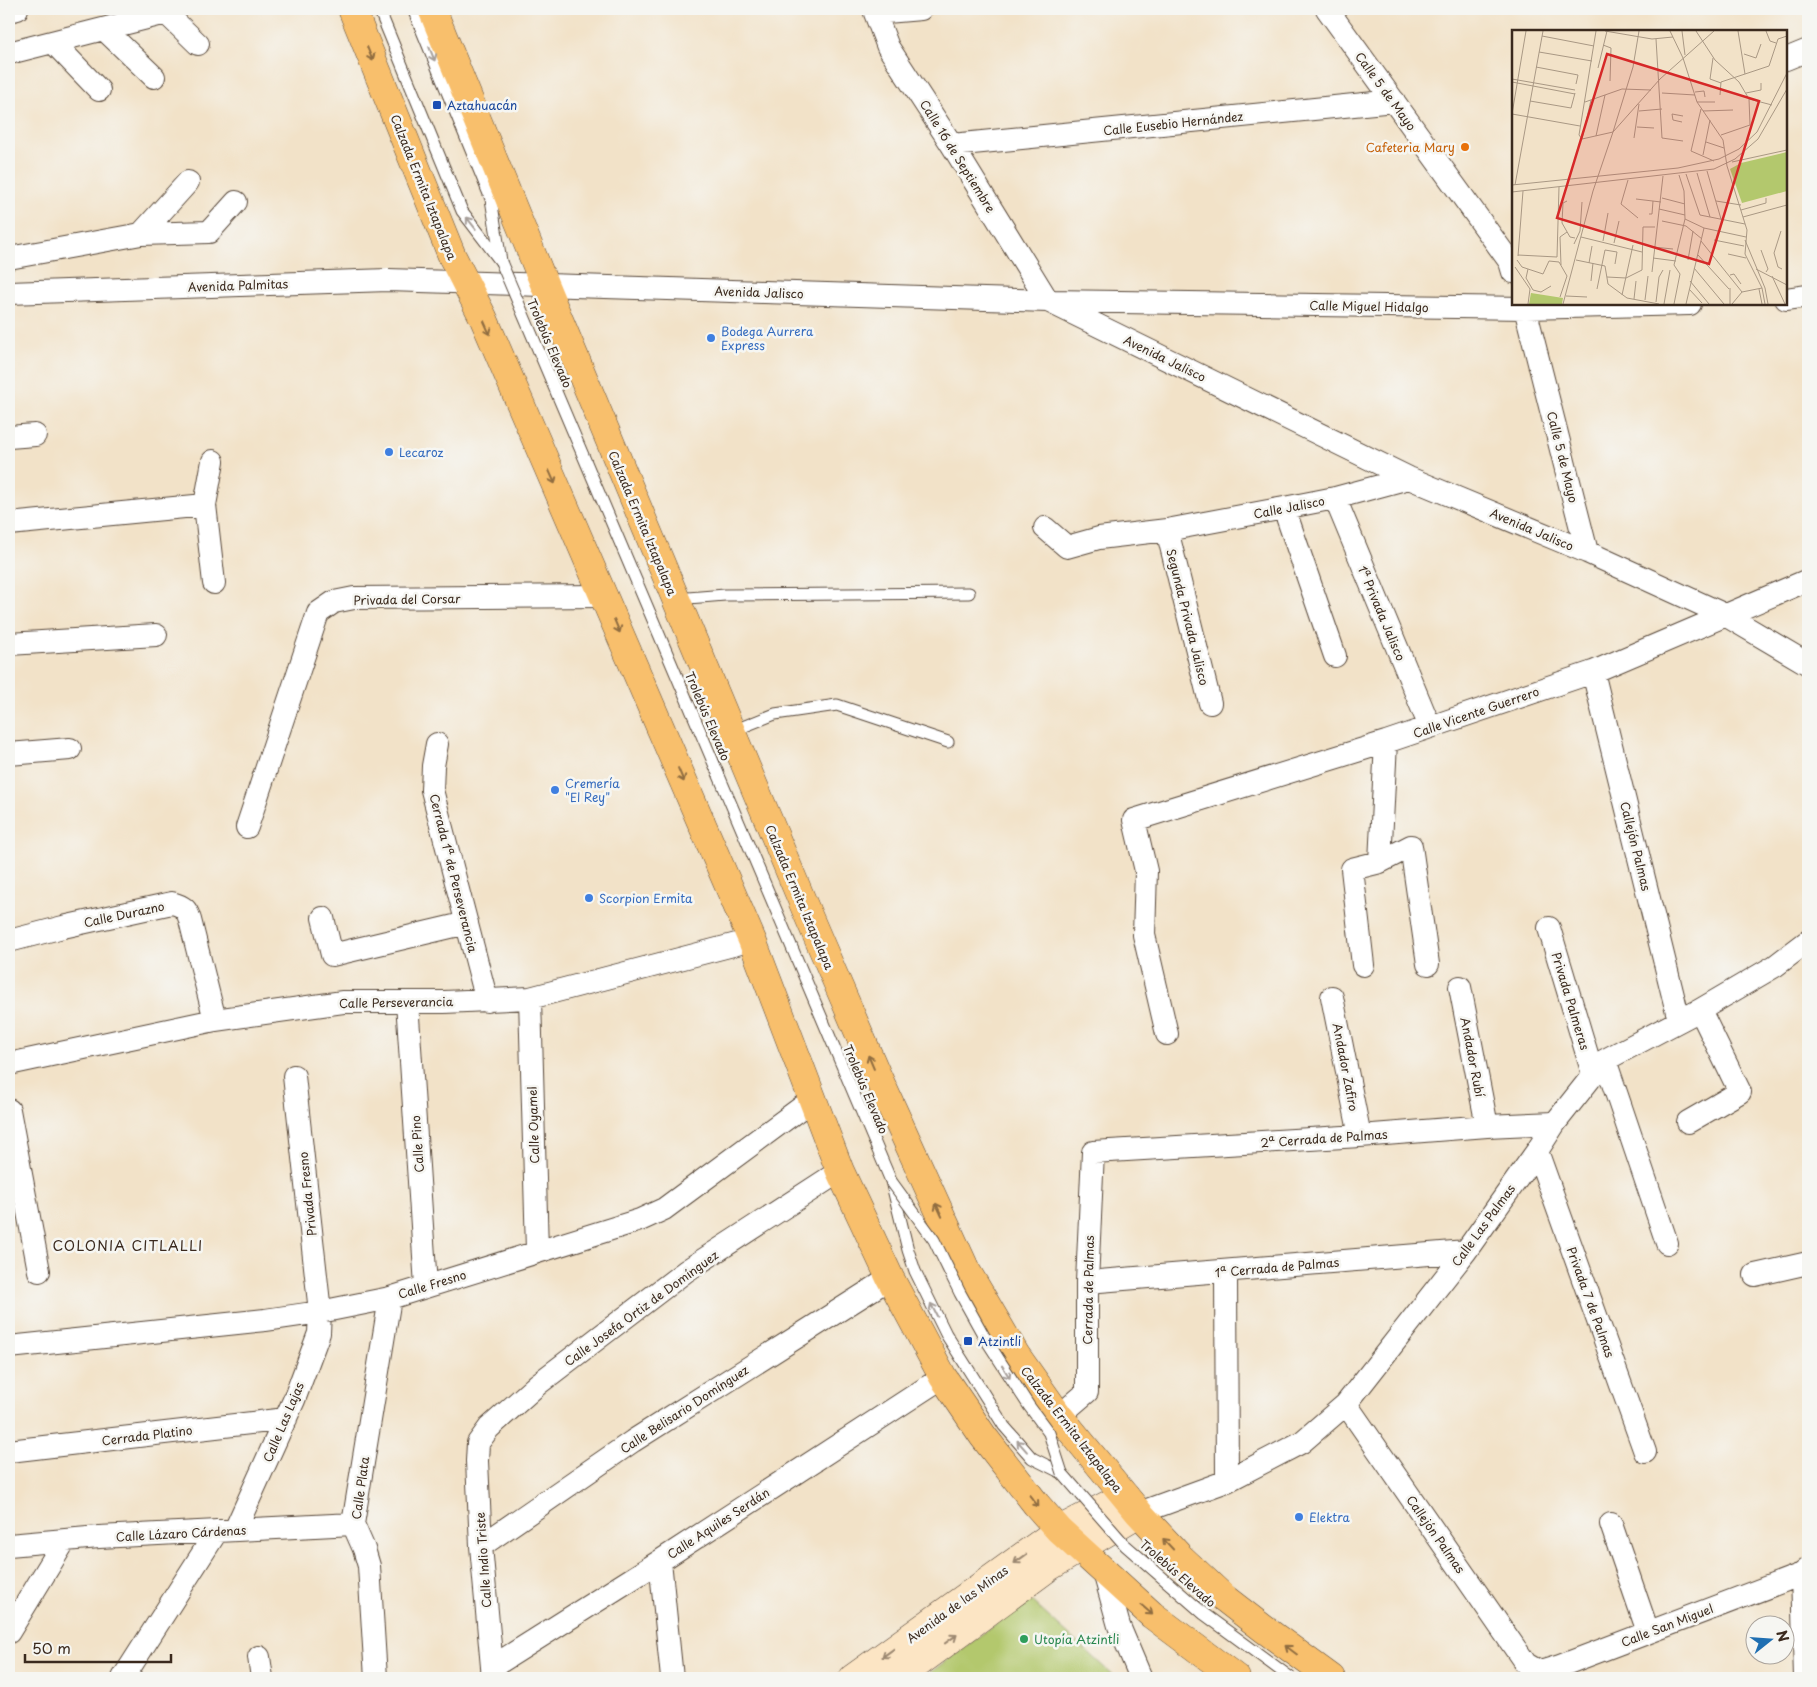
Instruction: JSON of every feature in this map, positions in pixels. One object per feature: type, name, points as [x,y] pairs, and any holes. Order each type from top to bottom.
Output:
[{"type":"main road","name":"Calzada Ermita Iztapalapa","points":[[352,9],[452,256],[483,317],[752,940],[840,1171],[890,1278],[943,1377],[983,1436],[1036,1504],[1060,1530],[1152,1615],[1236,1678]]},
{"type":"main road","name":"Calzada Ermita Iztapalapa","points":[[432,9],[730,732],[877,1075],[966,1270],[1016,1355],[1059,1416],[1141,1505],[1179,1556],[1224,1598],[1264,1630],[1331,1678]]},
{"type":"street","points":[[9,11],[17,9]]},
{"type":"street","points":[[875,11],[921,9]]},
{"type":"street","name":"Calle 5 de Mayo","points":[[1327,9],[1510,262],[1512,269]]},
{"type":"street","name":"Calle 16 de Septiembre","points":[[875,11],[888,47],[952,145],[1048,301]]},
{"type":"street","points":[[9,53],[166,13],[198,44]]},
{"type":"street","points":[[104,29],[154,77]]},
{"type":"street","points":[[53,42],[100,90]]},
{"type":"street","points":[[1787,59],[1808,50]]},
{"type":"street","name":"Calle Eusebio Hernández","points":[[952,145],[1394,101]]},
{"type":"street","points":[[141,234],[188,182]]},
{"type":"street","points":[[9,258],[141,234],[209,232],[236,202]]},
{"type":"street","name":"Avenida Palmitas","points":[[9,293],[388,280],[466,284]]},
{"type":"street","name":"Avenida Jalisco","points":[[466,284],[1048,301],[1410,478],[1587,552],[1725,615],[1808,664]]},
{"type":"street","points":[[1787,299],[1808,296]]},
{"type":"street","name":"Calle Miguel Hidalgo","points":[[1048,301],[1525,306],[1608,305]]},
{"type":"street","name":"Calle 5 de Mayo","points":[[1525,306],[1587,552]]},
{"type":"street","points":[[9,437],[35,435]]},
{"type":"street","points":[[213,461],[205,505],[214,582]]},
{"type":"street","name":"Calle Jalisco","points":[[1045,528],[1068,547],[1099,538],[1167,530],[1334,498],[1410,478]]},
{"type":"street","name":"1ª Privada Jalisco","points":[[1334,498],[1430,727]]},
{"type":"street","points":[[9,524],[205,505]]},
{"type":"street","points":[[1284,508],[1335,656]]},
{"type":"street","name":"Segunda Privada Jalisco","points":[[1167,530],[1210,703]]},
{"type":"street","name":"Calle Vicente Guerrero","points":[[1167,1034],[1144,935],[1146,870],[1134,820],[1386,742],[1593,672],[1808,580]]},
{"type":"street","name":"Privada del Corsar","points":[[247,827],[318,613],[334,602],[354,598],[604,596]]},
{"type":"street","points":[[9,644],[156,635]]},
{"type":"street","name":"Callejón Palmas","points":[[1593,672],[1679,1020]]},
{"type":"street","points":[[1380,862],[1386,742]]},
{"type":"street","name":"Cerrada 1ª de Perseverancia","points":[[437,744],[433,766],[432,790],[487,1001]]},
{"type":"street","points":[[9,754],[70,749]]},
{"type":"street","points":[[1363,965],[1352,869],[1380,862],[1411,846],[1428,964]]},
{"type":"street","name":"Calle Durazno","points":[[9,941],[172,903],[181,905],[187,912],[190,920],[214,1020]]},
{"type":"street","points":[[323,918],[332,955],[467,923]]},
{"type":"street","name":"Privada Palmeras","points":[[1549,928],[1599,1067],[1667,1242]]},
{"type":"street","name":"Calle Perseverancia","points":[[9,1064],[214,1020],[343,1002],[487,1001],[530,998],[752,940]]},
{"type":"street","name":"Calle Las Palmas","points":[[1060,1530],[1227,1481],[1302,1442],[1346,1404],[1466,1251],[1555,1123],[1599,1067],[1775,966],[1808,941]]},
{"type":"street","name":"Andador Rubí","points":[[1460,987],[1487,1126]]},
{"type":"street","name":"Andador Zafiro","points":[[1332,997],[1360,1136]]},
{"type":"street","name":"Calle Oyamel","points":[[530,998],[537,1251]]},
{"type":"street","name":"Calle Pino","points":[[407,1002],[426,1286]]},
{"type":"street","points":[[1688,1122],[1740,1092],[1700,1010]]},
{"type":"street","name":"Privada Fresno","points":[[294,1076],[320,1312]]},
{"type":"street","name":"Calle Fresno","points":[[9,1347],[255,1321],[320,1312],[390,1298],[640,1220],[664,1209],[813,1099]]},
{"type":"street","points":[[9,1110],[38,1271]]},
{"type":"street","name":"2ª Cerrada de Palmas","points":[[1094,1152],[1555,1123]]},
{"type":"street","name":"Privada 7 de Palmas","points":[[1537,1151],[1645,1452]]},
{"type":"street","name":"Cerrada de Palmas","points":[[1059,1416],[1087,1392],[1087,1282],[1094,1152]]},
{"type":"street","name":"Calle Josefa Ortiz de Domínguez","points":[[478,1442],[489,1428],[538,1384],[678,1277],[840,1171]]},
{"type":"street","name":"1ª Cerrada de Palmas","points":[[1087,1282],[1466,1251]]},
{"type":"street","points":[[1755,1275],[1808,1263]]},
{"type":"street","points":[[1226,1272],[1227,1481]]},
{"type":"street","name":"Calle Belisario Domínguez","points":[[481,1546],[633,1441],[890,1278]]},
{"type":"street","name":"Calle Plata","points":[[376,1678],[369,1566],[353,1524],[390,1298]]},
{"type":"street","name":"Calle Las Lajas","points":[[123,1678],[226,1531],[286,1419],[319,1333],[320,1312]]},
{"type":"street","name":"Calle Aquiles Serdán","points":[[492,1672],[943,1377]]},
{"type":"street","name":"Callejón Palmas","points":[[1346,1404],[1526,1664]]},
{"type":"street","name":"Cerrada Platino","points":[[9,1452],[286,1419]]},
{"type":"street","name":"Calle Indio Triste","points":[[478,1442],[477,1461],[481,1546],[492,1672]]},
{"type":"street","name":"Calle Las Palmas","points":[[1079,1548],[1141,1505]]},
{"type":"street","name":"Calle Lázaro Cárdenas","points":[[9,1545],[65,1540],[353,1524]]},
{"type":"street","points":[[1611,1524],[1648,1632]]},
{"type":"street","name":"Avenida de las Minas","points":[[853,1678],[1060,1530]]},
{"type":"street","points":[[9,1632],[65,1540]]},
{"type":"street","name":"Avenida de las Minas","points":[[898,1678],[1049,1567],[1079,1548]]},
{"type":"street","points":[[660,1561],[672,1678]]},
{"type":"street","points":[[1805,1571],[1805,1678]]},
{"type":"street","name":"Calle San Miguel","points":[[1526,1664],[1540,1672],[1560,1666],[1805,1571]]},
{"type":"street","points":[[1104,1572],[1119,1626],[1141,1678]]},
{"type":"lane","name":"Trolebús Elevado","points":[[379,9],[462,211],[501,262]]},
{"type":"lane","name":"Trolebús Elevado","points":[[413,9],[491,199],[501,262],[890,1181],[915,1271],[946,1334],[1004,1426],[1032,1458],[1062,1473]]},
{"type":"lane","points":[[674,599],[725,595],[969,593]]},
{"type":"lane","points":[[730,732],[775,714],[837,705],[948,742]]},
{"type":"lane","name":"Trolebús Elevado","points":[[890,1181],[934,1240],[985,1338],[1028,1406],[1048,1433],[1062,1473],[1125,1545],[1204,1614],[1291,1678]]},
{"type":"green space","name":"Utopía Atzintli","points":[[1029,1599],[1116,1678],[923,1678]]},
{"type":"place","name":"Aztahuacán","points":[[437,105]]},
{"type":"place","name":"Cafeteria Mary","points":[[1465,147]]},
{"type":"place","name":"Bodega Aurrera Express","points":[[711,338]]},
{"type":"place","name":"Lecaroz","points":[[389,452]]},
{"type":"place","name":"Cremería \"El Rey\"","points":[[555,790]]},
{"type":"place","name":"Scorpion Ermita","points":[[589,898]]},
{"type":"place","name":"Atzintli","points":[[968,1341]]},
{"type":"place","name":"Elektra","points":[[1299,1517]]},
{"type":"place","name":"Utopía Atzintli","points":[[1024,1639]]},
{"type":"district","name":"COLONIA CITLALLI","points":[[128,1245]]}]
